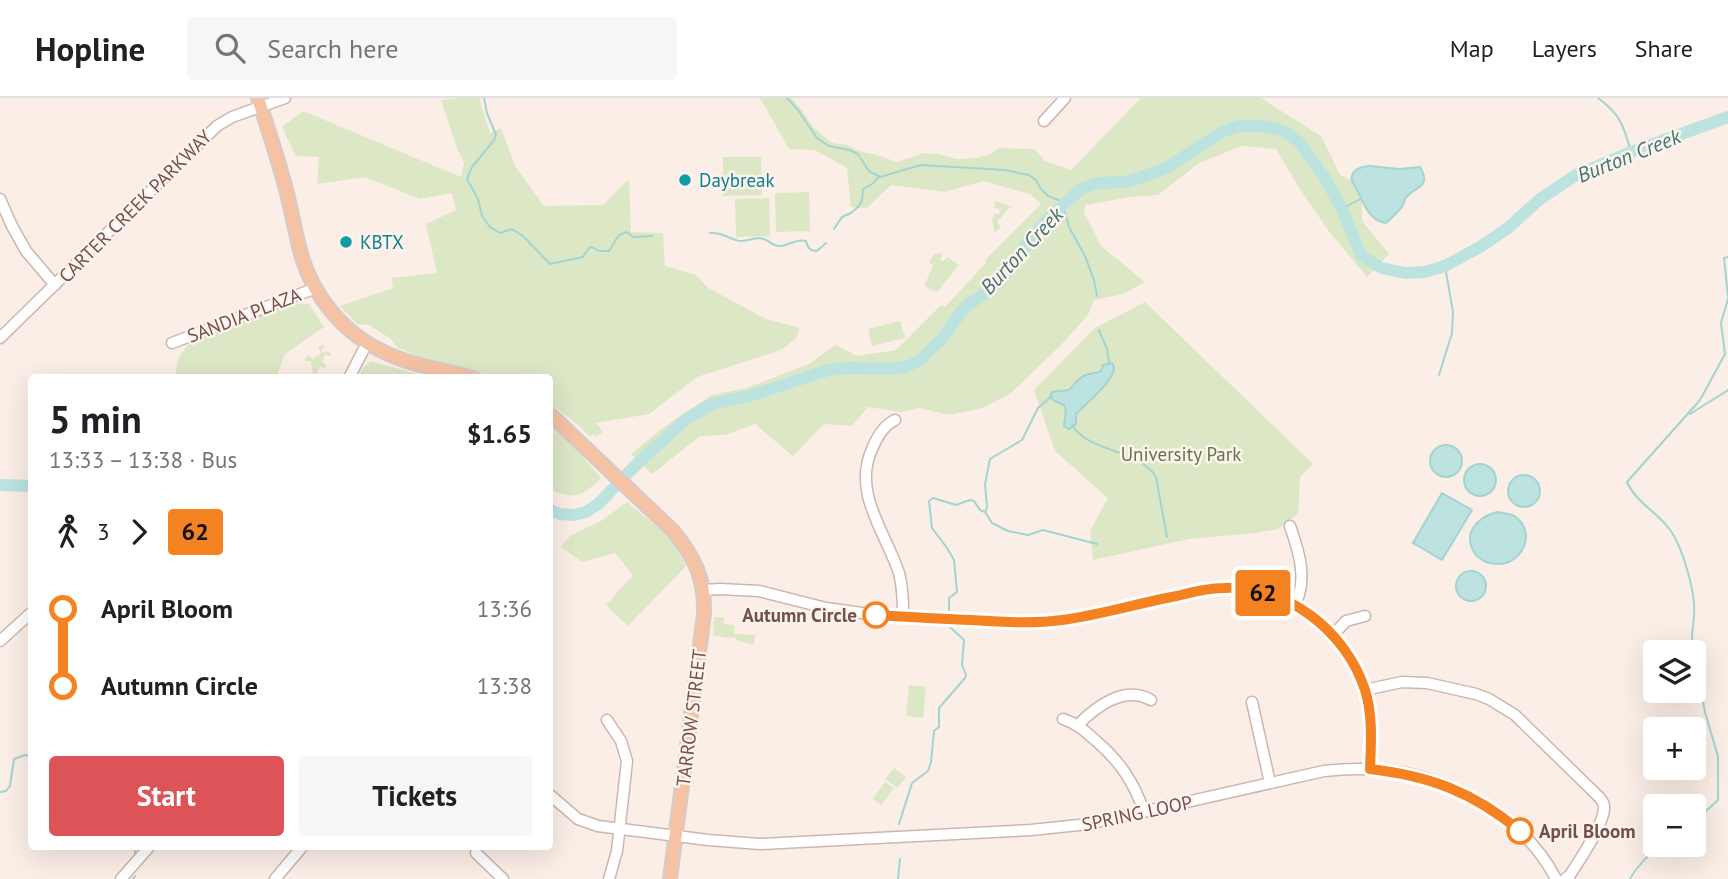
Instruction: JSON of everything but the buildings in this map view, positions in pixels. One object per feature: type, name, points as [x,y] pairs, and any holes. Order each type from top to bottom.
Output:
[{"type":"main road","points":[[259,102],[282,176],[301,256],[316,288],[338,320],[367,343],[401,360],[458,374]]},
{"type":"main road","name":"TARROW STREET","points":[[553,417],[673,531],[693,558],[701,578],[704,614],[670,879]]},
{"type":"street","name":"CARTER CREEK PARKWAY","points":[[0,338],[217,125],[259,102],[285,98]]},
{"type":"street","points":[[1044,121],[1065,98]]},
{"type":"street","points":[[0,199],[26,251],[54,285]]},
{"type":"street","name":"SANDIA PLAZA","points":[[172,343],[316,288]]},
{"type":"street","points":[[351,374],[367,343]]},
{"type":"street","points":[[895,420],[886,425],[869,455],[867,487],[873,516],[899,574],[903,617]]},
{"type":"street","points":[[1290,526],[1298,551],[1302,579],[1302,589],[1295,605]]},
{"type":"street","points":[[703,590],[759,591],[847,612],[1035,622],[1080,617],[1226,587],[1264,593],[1309,613],[1333,635],[1349,658],[1365,690],[1371,723],[1370,769]]},
{"type":"street","points":[[0,641],[28,616]]},
{"type":"street","points":[[1333,635],[1346,621],[1365,616]]},
{"type":"street","points":[[1365,690],[1402,682],[1427,683],[1476,694],[1515,715],[1604,804],[1601,820],[1592,839],[1565,879]]},
{"type":"street","points":[[1078,725],[1095,709],[1111,700],[1132,694],[1151,700]]},
{"type":"street","points":[[1252,702],[1270,783]]},
{"type":"street","points":[[1063,719],[1078,725],[1123,767],[1135,787],[1144,812]]},
{"type":"street","points":[[607,720],[621,741],[627,761],[617,851],[609,879]]},
{"type":"street","name":"SPRING LOOP","points":[[553,798],[578,819],[598,825],[729,843],[788,844],[1079,825],[1324,771],[1370,769],[1400,772],[1428,779],[1479,802],[1505,819],[1534,845],[1556,879]]},
{"type":"street","points":[[121,879],[146,850]]},
{"type":"street","points":[[275,879],[299,850]]},
{"type":"street","points":[[476,853],[503,879]]},
{"type":"green space","points":[[479,98],[490,133],[501,128],[515,166],[544,206],[603,205],[629,179],[631,232],[663,233],[665,266],[696,275],[708,288],[766,319],[800,328],[796,338],[781,350],[697,377],[649,414],[596,423],[603,432],[596,437],[593,434],[590,436],[553,405],[553,374],[484,374],[415,355],[398,348],[391,339],[369,325],[357,324],[340,306],[393,288],[391,278],[437,273],[426,224],[456,210],[452,193],[420,199],[365,177],[317,184],[319,157],[296,156],[282,127],[303,111],[461,177],[464,163],[441,100]]},
{"type":"green space","points":[[760,98],[791,98],[813,127],[832,143],[847,145],[897,162],[924,153],[957,159],[976,158],[991,154],[999,148],[1035,149],[1045,161],[1071,170],[1141,98],[1261,98],[1321,136],[1340,175],[1356,187],[1362,204],[1362,221],[1389,254],[1367,277],[1328,230],[1276,149],[1242,146],[1199,163],[1158,195],[1085,205],[1084,213],[1101,246],[1145,282],[1123,294],[1094,300],[1088,315],[1011,393],[983,408],[949,415],[920,408],[901,412],[868,407],[852,426],[824,424],[793,456],[755,424],[725,435],[700,436],[652,474],[631,454],[664,427],[712,395],[747,388],[811,363],[835,345],[857,356],[896,350],[941,305],[945,307],[986,263],[985,260],[1041,204],[1030,194],[983,181],[945,192],[891,185],[867,208],[851,207],[847,168],[815,150],[789,149]]},
{"type":"green space","points":[[723,157],[761,157],[762,195],[723,196]]},
{"type":"green space","points":[[809,192],[810,231],[776,232],[775,193]]},
{"type":"green space","points":[[769,198],[770,236],[736,237],[735,199]]},
{"type":"green space","points":[[995,201],[1015,208],[1015,209],[1010,207],[997,222],[1001,226],[995,233],[992,220],[994,214],[999,214],[1000,209],[994,208]]},
{"type":"green space","points":[[934,254],[942,254],[940,260],[943,261],[947,257],[959,265],[937,292],[924,286],[933,266],[929,262]]},
{"type":"green space","name":"University Park","points":[[1145,302],[1313,464],[1300,477],[1298,514],[1278,529],[1189,539],[1093,560],[1090,531],[1108,498],[1055,451],[1034,390],[1095,328]]},
{"type":"green space","points":[[293,304],[309,304],[324,327],[285,354],[278,374],[176,374],[179,359],[190,343]]},
{"type":"green space","points":[[900,321],[905,338],[872,346],[868,329]]},
{"type":"green space","points":[[323,344],[325,347],[321,350],[332,354],[325,355],[322,362],[326,368],[319,367],[317,374],[313,374],[311,361],[305,359],[308,355],[313,359],[321,353],[318,348]]},
{"type":"green space","points":[[370,361],[418,374],[359,374]]},
{"type":"green space","points":[[553,429],[574,447],[601,478],[583,493],[566,495],[553,490]]},
{"type":"green space","points":[[627,502],[674,544],[686,566],[628,626],[606,605],[633,575],[615,553],[582,562],[561,547],[570,536],[601,521]]},
{"type":"green space","points":[[714,617],[724,617],[724,624],[734,625],[734,634],[755,635],[754,645],[736,638],[713,635]]},
{"type":"green space","points":[[909,685],[926,687],[923,718],[906,716]]},
{"type":"green space","points":[[894,768],[906,777],[897,788],[885,779]]},
{"type":"green space","points":[[885,782],[894,788],[881,805],[873,799]]},
{"type":"water","points":[[1370,166],[1399,169],[1420,167],[1423,174],[1423,183],[1408,195],[1400,210],[1386,223],[1374,218],[1366,209],[1351,178],[1357,170]]},
{"type":"water","points":[[1112,363],[1113,373],[1098,393],[1076,414],[1076,424],[1069,429],[1064,426],[1066,410],[1064,405],[1050,396],[1052,392],[1069,390],[1083,376],[1099,372],[1103,365]]},
{"type":"water","points":[[1446,445],[1457,450],[1462,461],[1457,472],[1446,477],[1435,472],[1430,461],[1435,450]]},
{"type":"water","points":[[1480,464],[1491,469],[1496,480],[1491,491],[1480,496],[1469,491],[1464,480],[1469,469]]},
{"type":"water","points":[[1524,475],[1535,480],[1540,491],[1535,502],[1524,507],[1513,502],[1508,491],[1513,480]]},
{"type":"water","points":[[1442,493],[1472,510],[1442,560],[1413,543]]},
{"type":"water","points":[[1497,512],[1515,516],[1526,534],[1525,543],[1515,558],[1497,564],[1486,562],[1478,556],[1470,538],[1474,526]]},
{"type":"water","points":[[1471,571],[1482,575],[1486,586],[1482,597],[1471,601],[1460,597],[1456,586],[1460,575]]},
{"type":"waterway","points":[[484,98],[496,135],[472,167],[467,179],[478,199],[482,216],[490,227],[500,233],[512,229],[523,236],[550,264],[583,257],[592,247],[599,251],[609,251],[619,235],[627,232],[633,237],[652,236]]},
{"type":"waterway","points":[[787,98],[817,138],[829,146],[858,154],[869,171],[880,177],[921,165],[1004,170],[1029,175],[1048,196],[1066,203]]},
{"type":"waterway","points":[[1598,98],[1620,121],[1631,152]]},
{"type":"waterway","name":"Burton Creek","points":[[553,511],[574,515],[586,512],[598,504],[685,420],[712,404],[753,395],[828,370],[893,369],[920,360],[941,340],[969,304],[1000,281],[1043,224],[1076,193],[1097,183],[1127,182],[1166,168],[1224,131],[1240,126],[1264,126],[1284,131],[1300,143],[1325,178],[1342,209],[1361,255],[1381,268],[1405,273],[1425,272],[1445,266],[1480,247],[1508,228],[1540,199],[1576,175],[1728,117]]},
{"type":"waterway","points":[[834,229],[842,217],[859,206],[863,189],[879,177]]},
{"type":"waterway","points":[[1342,209],[1360,199]]},
{"type":"waterway","points":[[1063,205],[1069,227],[1094,280],[1097,296]]},
{"type":"waterway","points":[[710,233],[738,241],[761,238],[779,246],[806,241],[810,249],[815,251],[826,243]]},
{"type":"waterway","points":[[1728,257],[1724,258],[1728,297]]},
{"type":"waterway","points":[[1439,375],[1452,333],[1453,312],[1445,266]]},
{"type":"waterway","points":[[1692,640],[1693,595],[1680,549],[1666,524],[1636,496],[1627,482],[1700,400],[1725,354],[1721,323],[1728,299]]},
{"type":"waterway","points":[[1099,330],[1107,349],[1109,363]]},
{"type":"waterway","points":[[1690,414],[1728,390]]},
{"type":"waterway","points":[[986,511],[985,484],[990,459],[1022,440],[1038,408],[1052,396]]},
{"type":"waterway","points":[[1072,425],[1090,441],[1138,461],[1156,477],[1167,537]]},
{"type":"waterway","name":"Burton Creek","points":[[0,485],[28,486]]},
{"type":"waterway","points":[[949,610],[949,598],[957,592],[954,560],[932,528],[929,501],[933,498],[956,505],[974,501],[992,523],[1008,531],[1028,535],[1043,530],[1097,544]]},
{"type":"waterway","points":[[899,824],[912,783],[928,771],[934,731],[939,727],[939,708],[966,675],[962,665],[964,640],[950,625]]},
{"type":"waterway","points":[[1703,703],[1718,757],[1718,800],[1706,811]]},
{"type":"waterway","points":[[0,792],[6,791],[10,786],[14,759],[28,756]]},
{"type":"waterway","points":[[135,850],[135,855]]},
{"type":"waterway","points":[[1630,879],[1647,857]]},
{"type":"waterway","points":[[898,879],[900,859]]},
{"type":"bus line","name":"62","points":[[876,615],[1016,623],[1080,617],[1226,587],[1249,589],[1277,597],[1309,613],[1320,622],[1333,635],[1358,672],[1365,690],[1371,723],[1370,769],[1400,772],[1446,785],[1479,802],[1520,831]]},
{"type":"place","name":"Daybreak","points":[[685,180]]},
{"type":"place","name":"KBTX","points":[[346,242]]},
{"type":"place","name":"Autumn Circle","points":[[876,615]]},
{"type":"place","name":"April Bloom","points":[[1520,831]]}]
